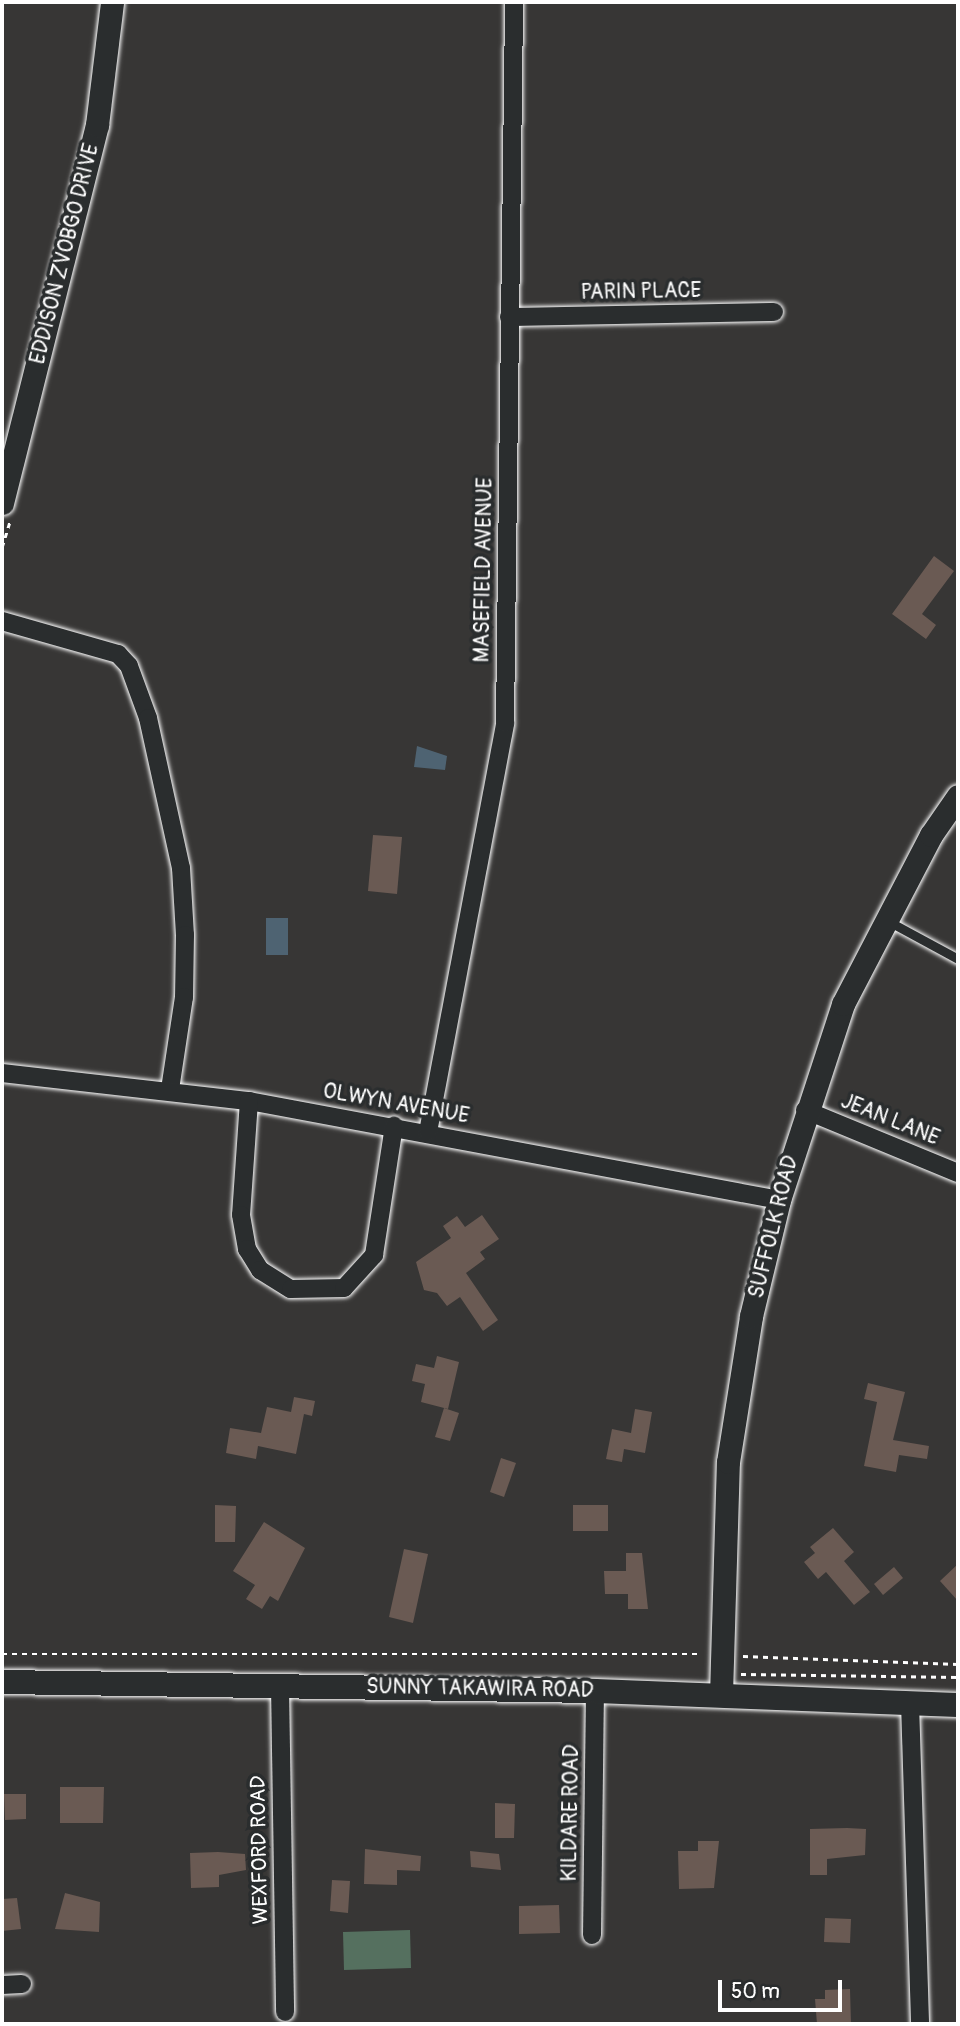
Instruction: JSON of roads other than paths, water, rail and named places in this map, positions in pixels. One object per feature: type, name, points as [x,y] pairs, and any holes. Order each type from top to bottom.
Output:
[{"type":"main road","name":"SUNNY TAKAWIRA ROAD","points":[[2,1682],[595,1691],[958,1705]]},
{"type":"street","name":"EDDISON ZVOBGO DRIVE","points":[[2,503],[97,125],[112,2]]},
{"type":"street","name":"MASEFIELD AVENUE","points":[[428,1132],[505,723],[514,2]]},
{"type":"street","name":"PARIN PLACE","points":[[509,317],[774,312]]},
{"type":"street","points":[[2,621],[118,654],[129,666],[148,718],[181,868],[185,935],[184,997],[170,1090]]},
{"type":"street","name":"SUFFOLK ROAD","points":[[722,1695],[733,1428],[779,1200],[805,1110],[843,1004],[887,920],[958,796]]},
{"type":"street","name":"OLWYN AVENUE","points":[[2,1073],[249,1101],[428,1132],[779,1200]]},
{"type":"street","points":[[249,1101],[241,1215],[247,1249],[260,1270],[291,1289],[344,1288],[374,1255],[394,1126]]},
{"type":"street","name":"JEAN LANE","points":[[805,1110],[958,1173]]},
{"type":"street","name":"WEXFORD ROAD","points":[[280,1686],[285,2012]]},
{"type":"street","name":"KILDARE ROAD","points":[[592,1935],[595,1691]]},
{"type":"street","points":[[910,1703],[920,2024]]},
{"type":"street","points":[[2,1984],[22,1984]]},
{"type":"lane","points":[[887,920],[958,959]]},
{"type":"water","points":[[417,746],[447,756],[445,770],[414,767]]},
{"type":"water","points":[[266,918],[288,918],[288,955],[266,955]]}]
